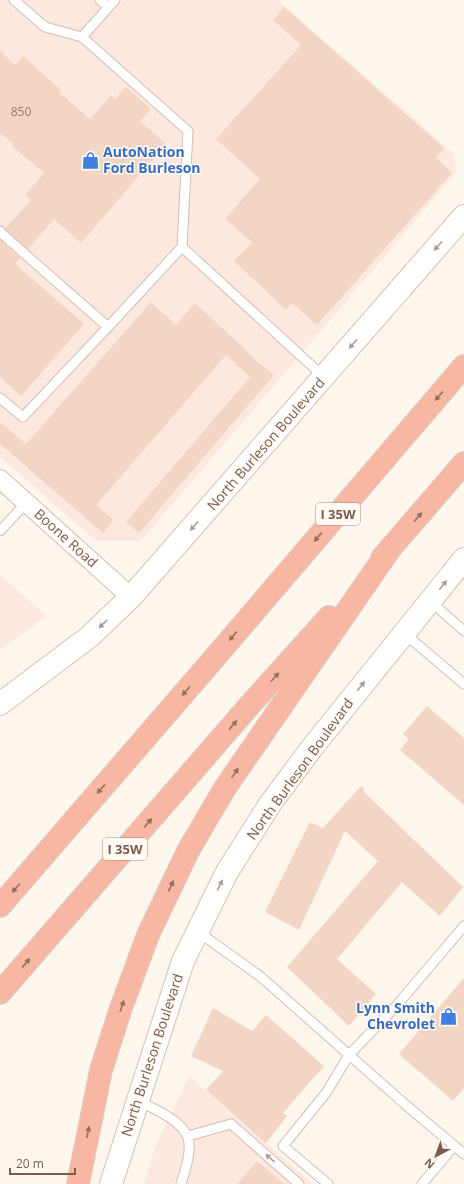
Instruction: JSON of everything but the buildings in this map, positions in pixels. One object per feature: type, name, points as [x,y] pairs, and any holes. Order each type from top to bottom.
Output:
[{"type":"highway","name":"I 35W","points":[[0,906],[464,366]]},
{"type":"highway","name":"I 35W","points":[[0,993],[249,706],[464,463]]},
{"type":"highway","points":[[78,1184],[101,1070],[121,1008],[148,935],[188,850],[225,788],[392,546]]},
{"type":"main road","name":"North Burleson Boulevard","points":[[0,704],[89,637],[131,597],[464,216]]},
{"type":"main road","name":"North Burleson Boulevard","points":[[111,1184],[182,961],[227,872],[270,804],[311,750],[464,559]]},
{"type":"street","name":"Boone Road","points":[[0,479],[131,597]]},
{"type":"lane","points":[[0,398],[23,417],[182,247],[188,131],[82,37],[45,27],[14,0]]},
{"type":"lane","points":[[100,0],[108,7]]},
{"type":"lane","points":[[82,37],[115,0]]},
{"type":"lane","points":[[0,231],[108,327]]},
{"type":"lane","points":[[182,247],[324,377]]},
{"type":"lane","points":[[0,531],[26,503]]},
{"type":"lane","points":[[430,602],[464,631]]},
{"type":"lane","points":[[404,633],[464,684]]},
{"type":"lane","points":[[328,1184],[283,1146],[326,1093],[349,1055],[397,1005],[464,926]]},
{"type":"lane","points":[[198,931],[260,977],[464,1154]]},
{"type":"lane","points":[[138,1100],[158,1110],[176,1122],[188,1136],[189,1148],[181,1184]]},
{"type":"lane","points":[[188,1136],[231,1124],[299,1184]]},
{"type":"lane","points":[[422,1184],[454,1146]]},
{"type":"shaded area","points":[[0,0],[278,0],[454,154],[456,173],[141,541],[96,541],[0,457]]},
{"type":"shaded area","points":[[0,575],[47,616],[0,650]]},
{"type":"shaded area","points":[[189,1076],[313,1184],[144,1184],[155,1147]]},
{"type":"place","name":"AutoNation Ford Burleson","points":[[90,160]]},
{"type":"place","name":"Lynn Smith Chevrolet","points":[[448,1016]]}]
